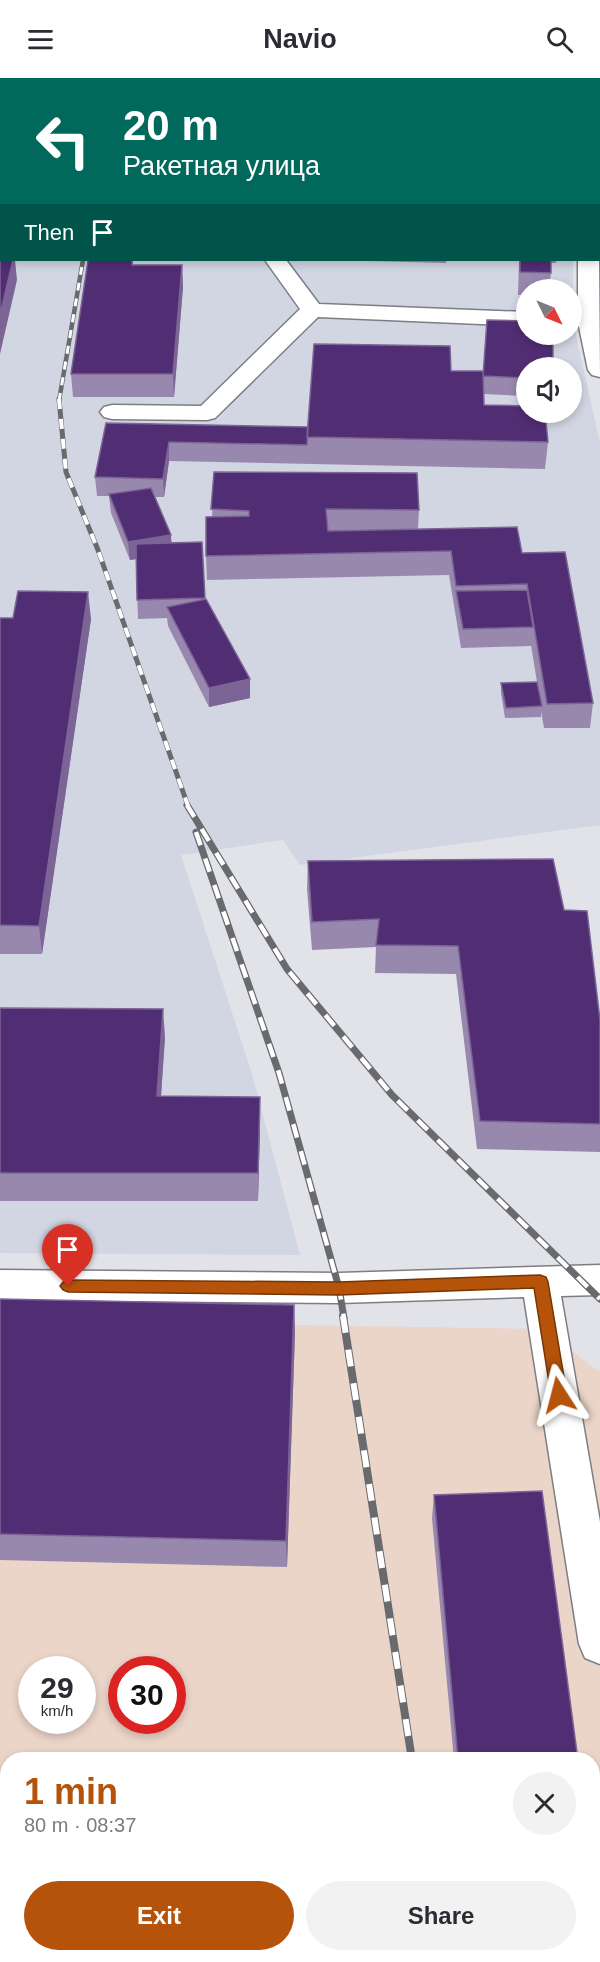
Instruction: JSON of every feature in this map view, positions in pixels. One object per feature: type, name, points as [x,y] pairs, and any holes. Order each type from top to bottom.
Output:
[{"type":"street","points":[[276,261],[312,310]]},
{"type":"street","points":[[582,306],[588,261]]},
{"type":"street","points":[[112,412],[207,413],[312,310],[516,319]]},
{"type":"street","points":[[582,327],[600,370]]},
{"type":"street","points":[[0,1285],[339,1288],[600,1280]]},
{"type":"street","points":[[540,1282],[600,1644]]},
{"type":"shaded area","points":[[0,261],[573,261],[573,279],[516,279],[516,345],[578,345],[581,357],[516,357],[516,423],[582,423],[582,362],[600,443],[600,825],[300,865],[283,840],[181,855],[252,1074],[300,1255],[0,1253]]},
{"type":"shaded area","points":[[0,1320],[541,1329],[600,1372],[600,1752],[0,1752]]},
{"type":"building","points":[[0,261],[13,261],[0,315]]},
{"type":"building","points":[[88,261],[132,261],[132,265],[182,265],[173,374],[71,374]]},
{"type":"building","points":[[520,261],[551,261],[551,273],[520,272]]},
{"type":"building","points":[[487,320],[516,321],[516,345],[553,345],[553,357],[516,357],[516,378],[483,376]]},
{"type":"building","points":[[314,344],[450,346],[451,371],[483,371],[484,405],[516,406],[516,423],[546,423],[548,442],[307,437]]},
{"type":"building","points":[[106,423],[308,427],[307,445],[169,442],[163,479],[95,477]]},
{"type":"building","points":[[214,472],[417,473],[419,510],[326,509],[328,531],[517,527],[522,553],[565,552],[593,703],[547,704],[527,584],[456,586],[451,551],[206,556],[206,517],[249,516],[249,511],[211,509]]},
{"type":"building","points":[[151,488],[171,535],[128,542],[109,494]]},
{"type":"building","points":[[202,542],[205,598],[137,600],[136,544]]},
{"type":"building","points":[[527,590],[533,627],[463,629],[456,591]]},
{"type":"building","points":[[18,591],[88,592],[39,926],[0,925],[0,618],[13,618]]},
{"type":"building","points":[[206,599],[250,679],[209,688],[167,607]]},
{"type":"building","points":[[537,682],[542,706],[506,708],[501,683]]},
{"type":"building","points":[[553,859],[564,910],[587,911],[600,1020],[600,1124],[480,1121],[458,946],[376,945],[379,919],[312,922],[308,861]]},
{"type":"building","points":[[0,1008],[163,1009],[157,1096],[260,1097],[258,1173],[0,1173]]},
{"type":"building","points":[[0,1299],[294,1305],[286,1541],[0,1534]]},
{"type":"building","points":[[542,1491],[577,1752],[457,1752],[434,1495]]},
{"type":"railway","points":[[59,400],[83,261]]},
{"type":"railway","points":[[59,400],[66,472],[98,550],[188,806]]},
{"type":"railway","points":[[187,805],[287,969],[392,1095],[600,1299]]},
{"type":"railway","points":[[196,832],[279,1073],[339,1288],[344,1318]]},
{"type":"railway","points":[[343,1316],[411,1752]]},
{"type":"route","points":[[68,1286],[339,1288],[540,1282],[559,1395]]}]
